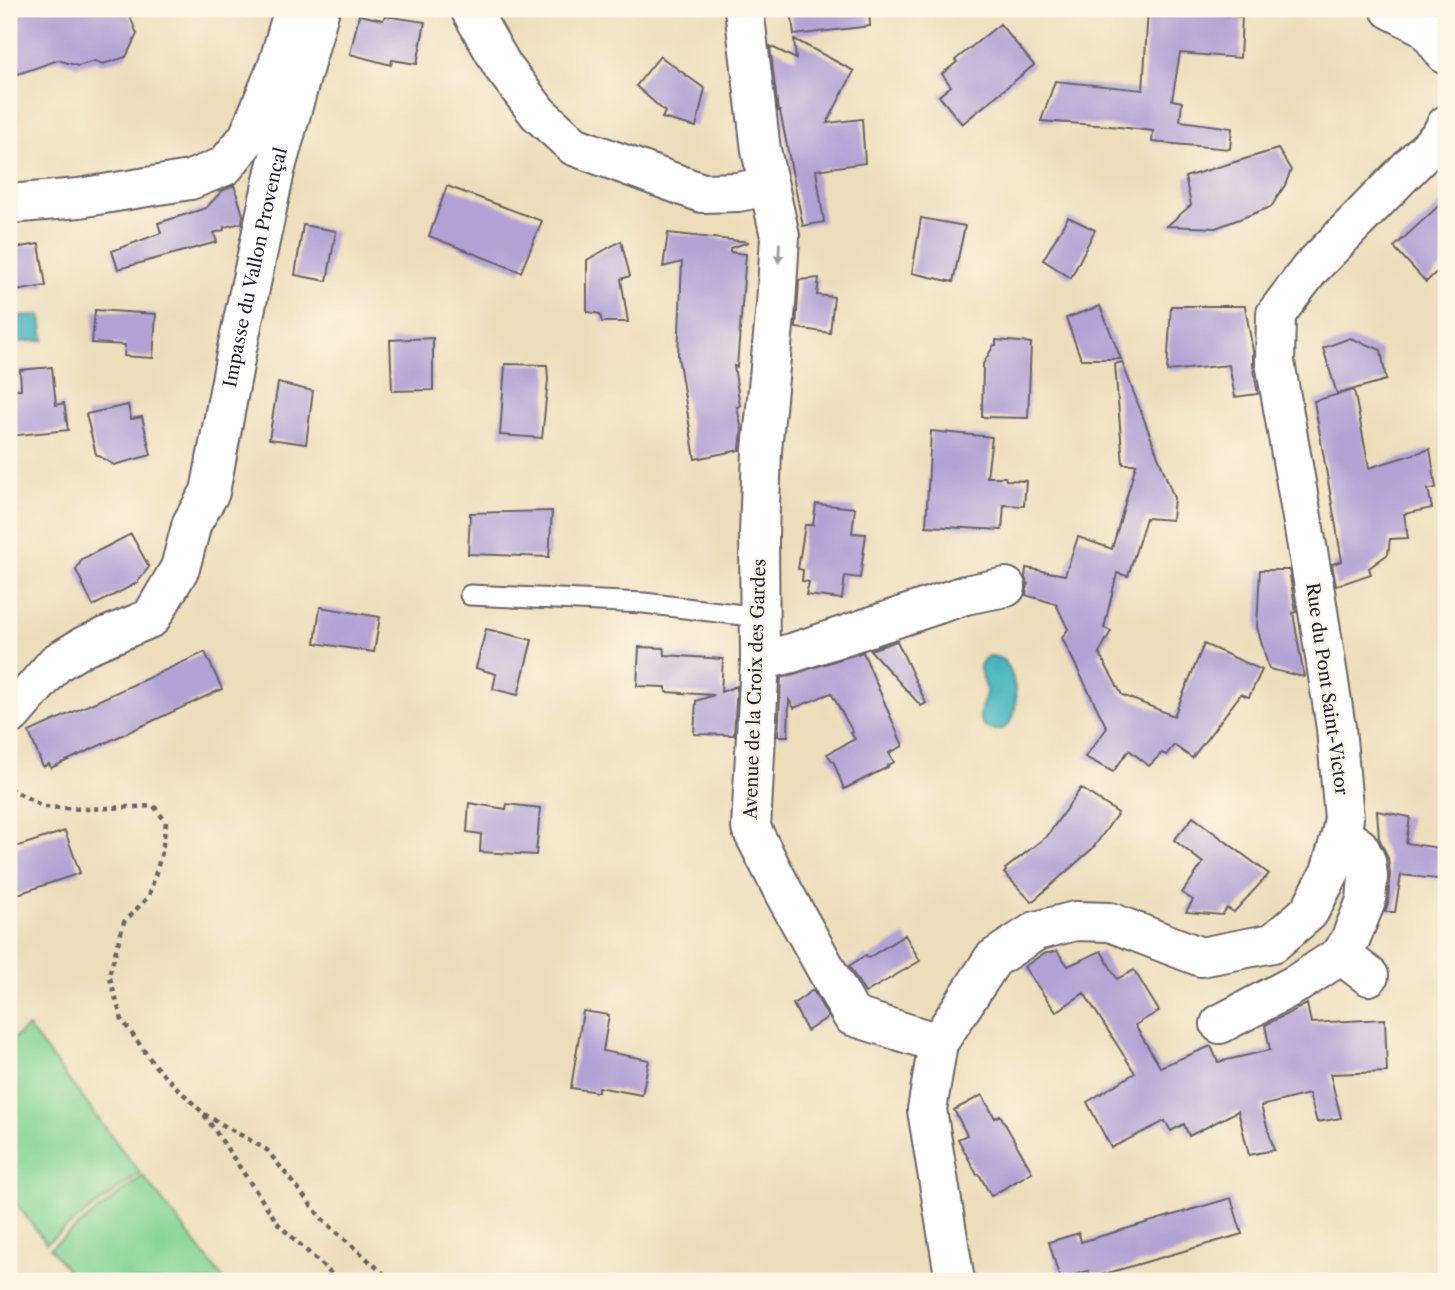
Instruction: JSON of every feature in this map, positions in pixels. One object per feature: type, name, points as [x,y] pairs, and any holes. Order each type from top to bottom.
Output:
[{"type":"street","name":"Impasse du Vallon Provençal","points":[[9,204],[79,198],[190,180],[225,166],[248,137],[278,65],[293,9]]},
{"type":"street","name":"Impasse du Vallon Provençal","points":[[12,714],[56,663],[84,646],[151,618],[180,568],[192,523],[210,492],[237,348],[275,171],[320,9]]},
{"type":"street","points":[[470,9],[503,67],[538,113],[574,146],[702,193],[738,192],[768,186]]},
{"type":"street","name":"Avenue de la Croix des Gardes","points":[[744,9],[761,150],[780,236],[762,450],[759,534],[760,661],[751,828],[852,1016],[938,1043]]},
{"type":"street","points":[[1390,9],[1425,27],[1446,55]]},
{"type":"street","name":"Rue du Pont Saint-Victor","points":[[938,1043],[993,959],[1035,931],[1075,921],[1110,922],[1201,957],[1273,943],[1308,912],[1330,872],[1344,818],[1336,728],[1317,598],[1275,362],[1276,314],[1310,269],[1441,135],[1446,125]]},
{"type":"street","points":[[760,661],[792,653],[965,595],[1006,587]]},
{"type":"street","points":[[1220,1024],[1298,983],[1355,966],[1350,940],[1366,901],[1368,876],[1366,861],[1359,847],[1341,835]]},
{"type":"street","points":[[938,1043],[927,1110],[955,1281]]},
{"type":"lane","points":[[470,596],[644,603],[759,617]]},
{"type":"path","points":[[9,788],[44,807],[87,809],[154,806],[166,822],[162,852],[149,896],[124,922],[109,975],[122,1020],[156,1067],[203,1113],[279,1225],[339,1281]]},
{"type":"path","points":[[203,1113],[267,1150],[322,1219],[392,1281]]},
{"type":"green space","points":[[28,1027],[140,1173],[46,1243],[9,1194],[9,1042]]},
{"type":"green space","points":[[143,1176],[225,1281],[75,1281],[50,1248]]},
{"type":"water","points":[[41,315],[44,340],[9,343],[9,317]]},
{"type":"water","points":[[988,656],[1004,661],[1013,677],[1015,689],[1016,701],[1011,721],[1004,728],[995,730],[985,727],[980,718],[986,691],[980,669]]},
{"type":"building","points":[[9,9],[127,9],[137,34],[126,57],[103,64],[95,61],[78,66],[58,60],[18,74],[9,49]]},
{"type":"building","points":[[791,9],[869,9],[870,26],[794,35]]},
{"type":"building","points":[[1148,9],[1216,9],[1216,14],[1242,17],[1240,58],[1180,53],[1172,100],[1182,102],[1180,121],[1232,128],[1230,149],[1152,142],[1153,131],[1041,121],[1055,81],[1143,90]]},
{"type":"building","points":[[359,15],[383,20],[385,16],[425,22],[417,64],[392,60],[391,65],[350,54]]},
{"type":"building","points":[[1000,24],[1034,65],[962,124],[939,96],[951,86],[942,74],[957,62],[955,60]]},
{"type":"building","points":[[794,39],[854,71],[827,123],[862,119],[865,163],[816,170],[824,222],[803,226],[778,111],[770,46],[796,59]]},
{"type":"building","points":[[660,56],[705,89],[696,127],[662,118],[665,112],[636,86]]},
{"type":"building","points":[[1278,149],[1291,170],[1271,207],[1216,228],[1167,226],[1191,205],[1185,177]]},
{"type":"building","points":[[234,185],[243,215],[242,223],[224,227],[224,230],[214,233],[217,242],[118,269],[112,251],[161,233],[158,223],[206,208],[222,191]]},
{"type":"building","points":[[447,186],[542,221],[521,272],[429,236]]},
{"type":"building","points":[[1446,199],[1446,263],[1426,282],[1394,247]]},
{"type":"building","points":[[1068,217],[1095,230],[1071,278],[1043,260]]},
{"type":"building","points":[[921,218],[965,226],[953,282],[912,273]]},
{"type":"building","points":[[303,225],[336,231],[327,281],[295,275]]},
{"type":"building","points":[[668,233],[749,242],[730,248],[730,252],[746,254],[737,367],[734,366],[740,406],[737,407],[742,430],[740,450],[695,459],[678,356],[682,262],[663,267]]},
{"type":"building","points":[[621,241],[630,276],[621,279],[628,322],[602,322],[600,314],[587,312],[587,260]]},
{"type":"building","points":[[39,244],[46,286],[9,292],[9,249]]},
{"type":"building","points":[[819,278],[817,295],[834,297],[830,333],[796,328],[799,280]]},
{"type":"building","points":[[1100,306],[1121,359],[1081,359],[1066,318]]},
{"type":"building","points":[[1171,306],[1245,306],[1258,394],[1235,397],[1229,365],[1167,371]]},
{"type":"building","points":[[95,310],[156,314],[153,358],[124,356],[125,345],[92,343]]},
{"type":"building","points":[[433,338],[433,390],[392,391],[390,340]]},
{"type":"building","points":[[1350,338],[1381,350],[1386,380],[1337,394],[1323,348]]},
{"type":"building","points":[[996,340],[1031,343],[1028,418],[982,417],[983,364],[996,345]]},
{"type":"building","points":[[1122,362],[1174,498],[1172,520],[1146,518],[1128,576],[1117,573],[1104,628],[1111,631],[1099,653],[1122,695],[1174,716],[1204,644],[1262,670],[1249,697],[1241,694],[1192,758],[1174,745],[1166,755],[1162,753],[1149,766],[1129,750],[1113,772],[1085,757],[1107,728],[1062,638],[1068,629],[1056,604],[1026,595],[1028,584],[1025,578],[1026,568],[1065,575],[1078,537],[1112,549],[1136,464],[1123,464],[1115,364]]},
{"type":"building","points":[[505,364],[547,365],[542,438],[500,435]]},
{"type":"building","points":[[52,367],[56,405],[64,403],[68,430],[9,436],[9,393],[12,393],[12,389],[21,389],[20,370]]},
{"type":"building","points":[[278,383],[313,391],[306,444],[269,439]]},
{"type":"building","points":[[1354,390],[1369,468],[1430,449],[1436,488],[1428,489],[1432,508],[1404,514],[1408,538],[1390,539],[1388,554],[1369,568],[1371,574],[1336,586],[1332,564],[1342,561],[1314,401]]},
{"type":"building","points":[[128,405],[131,419],[142,417],[151,455],[114,465],[96,454],[86,414]]},
{"type":"building","points":[[931,431],[992,437],[987,477],[1026,481],[1024,506],[1004,505],[1002,530],[926,526]]},
{"type":"building","points":[[816,504],[855,508],[852,533],[866,534],[860,578],[845,576],[842,599],[806,595],[809,582],[802,581],[803,570],[798,569],[805,525],[813,525]]},
{"type":"building","points":[[552,511],[549,557],[468,554],[470,513]]},
{"type":"building","points":[[131,534],[149,567],[137,583],[93,606],[76,570],[82,559]]},
{"type":"building","points":[[1260,570],[1289,570],[1304,677],[1269,669],[1257,627]]},
{"type":"building","points":[[320,607],[380,617],[374,652],[315,643]]},
{"type":"building","points":[[486,629],[532,640],[518,695],[493,689],[496,674],[476,668]]},
{"type":"building","points":[[897,641],[926,703],[921,706],[870,650]]},
{"type":"building","points":[[639,647],[664,648],[665,655],[723,659],[721,692],[737,686],[734,735],[694,734],[696,701],[714,695],[666,692],[666,687],[637,686]]},
{"type":"building","points":[[205,652],[222,689],[51,768],[49,764],[43,767],[29,732]]},
{"type":"building","points":[[863,652],[903,746],[889,753],[894,762],[888,767],[844,789],[834,763],[827,754],[855,739],[831,693],[794,708],[789,700],[788,736],[778,736],[781,678]]},
{"type":"building","points":[[1081,788],[1118,813],[1093,848],[1032,902],[1004,873],[1005,869],[1047,836]]},
{"type":"building","points":[[469,803],[506,809],[507,804],[540,808],[536,855],[480,852],[481,834],[467,832]]},
{"type":"building","points":[[1377,811],[1410,817],[1406,843],[1446,849],[1446,880],[1401,875],[1395,912],[1385,912],[1390,873],[1388,858],[1379,838]]},
{"type":"building","points":[[1193,817],[1269,874],[1234,912],[1227,908],[1222,915],[1186,912],[1193,900],[1182,893],[1203,863],[1174,840]]},
{"type":"building","points":[[65,831],[80,873],[9,897],[9,849]]},
{"type":"building","points":[[905,935],[920,961],[865,993],[849,966],[866,955],[868,958]]},
{"type":"building","points":[[1057,951],[1068,966],[1101,951],[1117,979],[1134,970],[1159,1011],[1135,1025],[1160,1067],[1211,1046],[1218,1062],[1270,1050],[1265,1025],[1307,1004],[1311,1023],[1385,1019],[1387,1072],[1330,1074],[1341,1118],[1317,1122],[1309,1094],[1261,1106],[1274,1150],[1249,1155],[1238,1111],[1189,1136],[1184,1124],[1171,1131],[1165,1121],[1111,1148],[1087,1102],[1135,1073],[1084,993],[1056,1012],[1024,967],[1043,954]]},
{"type":"building","points":[[813,990],[828,1017],[807,1031],[793,1004]]},
{"type":"building","points":[[583,1011],[609,1015],[603,1051],[649,1060],[642,1095],[598,1087],[598,1092],[571,1088]]},
{"type":"building","points":[[982,1095],[995,1118],[1000,1115],[1032,1172],[991,1196],[958,1139],[967,1135],[954,1110]]},
{"type":"building","points":[[1231,1198],[1242,1234],[1091,1278],[1088,1271],[1060,1279],[1049,1242],[1079,1233],[1081,1242]]}]
